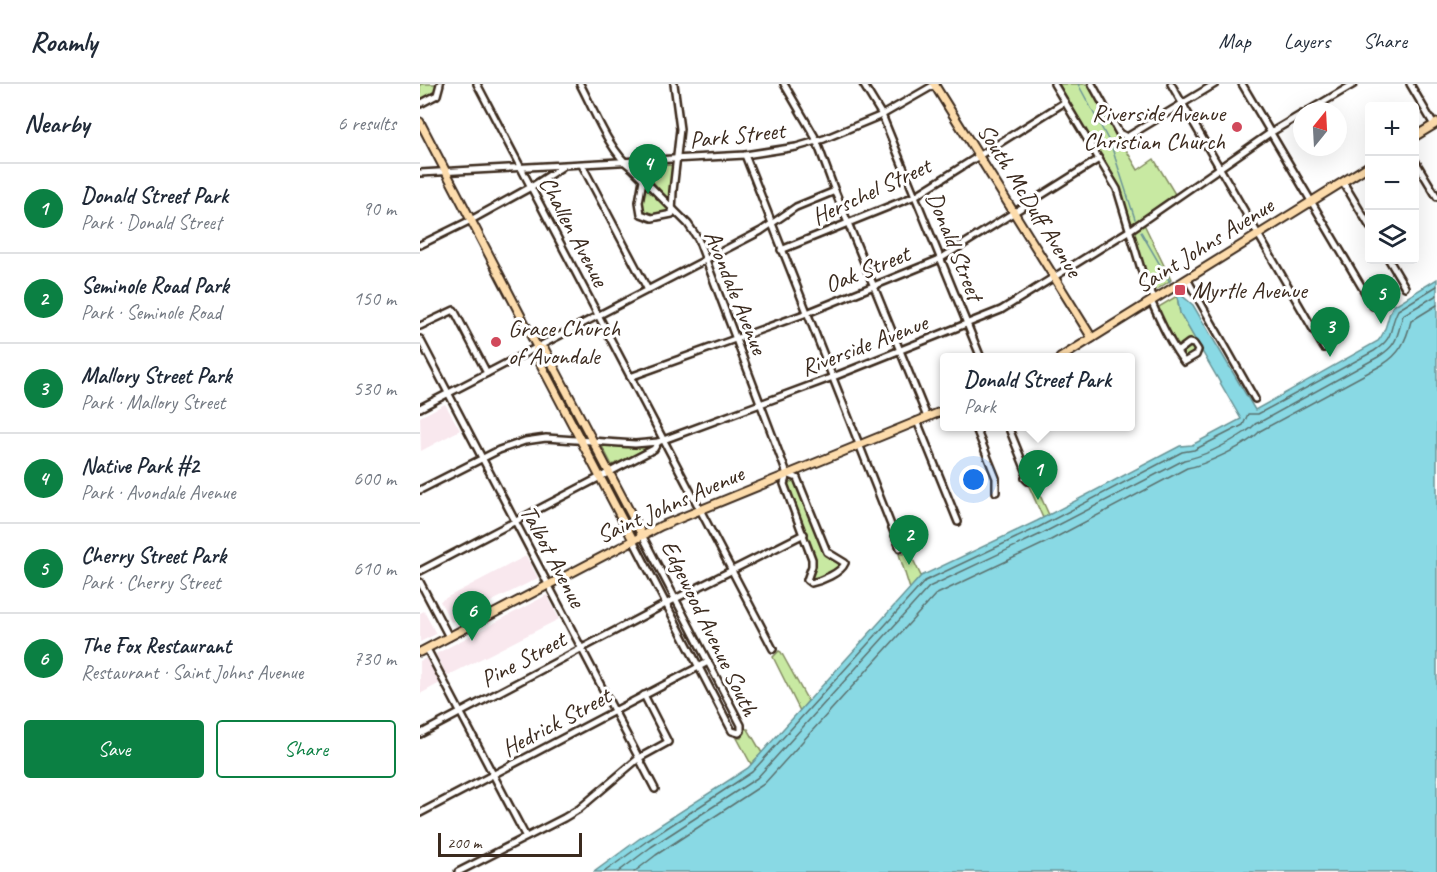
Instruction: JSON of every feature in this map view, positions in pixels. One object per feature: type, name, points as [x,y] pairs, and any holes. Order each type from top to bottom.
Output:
[{"type":"main road","name":"South McDuff Avenue","points":[[935,84],[1092,338]]},
{"type":"main road","name":"Edgewood Avenue South","points":[[420,122],[537,347],[536,355],[633,540]]},
{"type":"main road","points":[[1419,134],[1435,124]]},
{"type":"main road","name":"Saint Johns Avenue","points":[[1067,353],[1365,168]]},
{"type":"main road","name":"Edgewood Avenue South","points":[[537,347],[545,350],[642,535]]},
{"type":"main road","name":"Saint Johns Avenue","points":[[423,650],[642,535],[700,509],[940,412]]},
{"type":"street","points":[[420,104],[437,95],[440,84]]},
{"type":"street","name":"Challen Avenue","points":[[477,84],[661,441],[700,509],[773,649]]},
{"type":"street","name":"Avondale Avenue","points":[[580,84],[624,162],[692,230],[707,259],[788,474]]},
{"type":"street","points":[[784,84],[815,137],[927,417]]},
{"type":"street","name":"Donald Street","points":[[863,84],[882,115],[979,353]]},
{"type":"street","name":"Park Street","points":[[420,172],[745,155],[816,142],[882,115],[935,84]]},
{"type":"street","points":[[1054,84],[1117,189],[1145,282],[1177,352]]},
{"type":"street","points":[[1092,84],[1119,133],[1124,137],[1130,136],[1215,84]]},
{"type":"street","points":[[1171,84],[1324,348]]},
{"type":"street","points":[[1242,84],[1373,306]]},
{"type":"street","points":[[1323,102],[1354,84]]},
{"type":"street","points":[[1410,84],[1435,124]]},
{"type":"street","points":[[643,180],[639,202],[641,214],[652,218],[672,214],[680,129],[672,85]]},
{"type":"street","name":"Herschel Street","points":[[781,250],[915,196],[1065,102]]},
{"type":"street","name":"Riverside Avenue","points":[[420,571],[654,449],[661,441],[900,351],[1008,306],[1130,230],[1293,119]]},
{"type":"street","points":[[745,155],[900,548]]},
{"type":"street","name":"Oak Street","points":[[630,377],[807,313],[940,259],[1100,159]]},
{"type":"street","points":[[582,165],[648,290]]},
{"type":"street","points":[[420,245],[471,220],[563,166]]},
{"type":"street","points":[[1419,167],[1437,197]]},
{"type":"street","points":[[1343,182],[1365,219]]},
{"type":"street","points":[[420,408],[707,259],[771,224],[796,207],[835,191]]},
{"type":"street","points":[[1391,264],[1405,287]]},
{"type":"street","points":[[1187,279],[1255,399]]},
{"type":"street","points":[[420,326],[454,310],[487,373]]},
{"type":"street","name":"Talbot Avenue","points":[[420,339],[655,789]]},
{"type":"street","points":[[917,421],[958,522]]},
{"type":"street","points":[[977,431],[996,477],[996,492]]},
{"type":"street","points":[[1010,431],[1027,473]]},
{"type":"street","points":[[420,490],[499,450],[525,441],[546,438],[635,444],[661,441]]},
{"type":"street","points":[[788,474],[797,478],[827,552],[845,563],[843,567],[818,581],[811,583],[807,580],[812,559],[804,534],[784,484],[788,474]]},
{"type":"street","name":"Pine Street","points":[[420,734],[675,599],[804,534]]},
{"type":"street","name":"Edgewood Avenue South","points":[[633,540],[732,730],[739,733],[741,725],[642,535]]},
{"type":"street","points":[[420,582],[449,637]]},
{"type":"street","points":[[423,650],[460,713],[526,837]]},
{"type":"street","name":"Hedrick Street","points":[[420,813],[708,662]]},
{"type":"street","points":[[458,872],[579,809],[639,758],[668,742],[644,695]]},
{"type":"shaded area","points":[[445,404],[460,430],[421,451],[420,417]]},
{"type":"shaded area","points":[[526,556],[538,578],[451,622],[440,601]]},
{"type":"shaded area","points":[[547,595],[559,619],[447,676],[436,654]]},
{"type":"shaded area","points":[[424,611],[436,634],[420,642],[420,613]]},
{"type":"shaded area","points":[[426,658],[440,683],[420,694],[420,661]]},
{"type":"green space","points":[[420,84],[437,84],[436,93],[420,102]]},
{"type":"green space","points":[[1059,84],[1087,84],[1138,170],[1154,159],[1175,194],[1132,224],[1119,187]]},
{"type":"green space","points":[[673,166],[670,193],[669,197],[666,197],[641,168]]},
{"type":"green space","points":[[645,185],[669,209],[667,213],[651,215],[642,210]]},
{"type":"green space","points":[[1143,222],[1171,280],[1153,292],[1132,229]]},
{"type":"green space","points":[[1177,296],[1180,313],[1203,352],[1187,363],[1174,344],[1157,308]]},
{"type":"green space","points":[[601,444],[653,448],[612,465]]},
{"type":"green space","points":[[795,480],[826,555],[841,565],[840,568],[815,580],[810,577],[815,560],[785,485]]},
{"type":"green space","points":[[1034,482],[1049,515],[1043,518],[1028,484]]},
{"type":"green space","points":[[908,549],[921,576],[910,589],[899,554],[904,554]]},
{"type":"green space","points":[[779,651],[808,701],[800,711],[773,657]]},
{"type":"green space","points":[[745,729],[748,729],[762,753],[751,764],[737,738],[741,738]]},
{"type":"water","points":[[1437,279],[1437,872],[594,872],[643,836],[748,768],[921,576],[1037,521],[1180,446],[1192,445],[1241,419],[1180,313],[1177,296],[1180,294],[1193,305],[1255,410],[1378,341],[1384,333],[1393,306]]},
{"type":"waterway","points":[[1078,84],[1111,145],[1135,219]]},
{"type":"waterway","points":[[1141,232],[1170,282]]},
{"type":"place","name":"Riverside Avenue Christian Church","points":[[1237,127]]},
{"type":"place","name":"Native Park #2","points":[[648,194]]},
{"type":"place","name":"Myrtle Avenue","points":[[1180,290]]},
{"type":"place","name":"Cherry Street Park","points":[[1381,324]]},
{"type":"place","name":"Grace Church of Avondale","points":[[496,342]]},
{"type":"place","name":"Mallory Street Park","points":[[1330,357]]},
{"type":"place","name":"Donald Street Park","points":[[1038,500]]},
{"type":"place","name":"Seminole Road Park","points":[[909,565]]},
{"type":"place","name":"The Fox Restaurant","points":[[472,641]]}]
